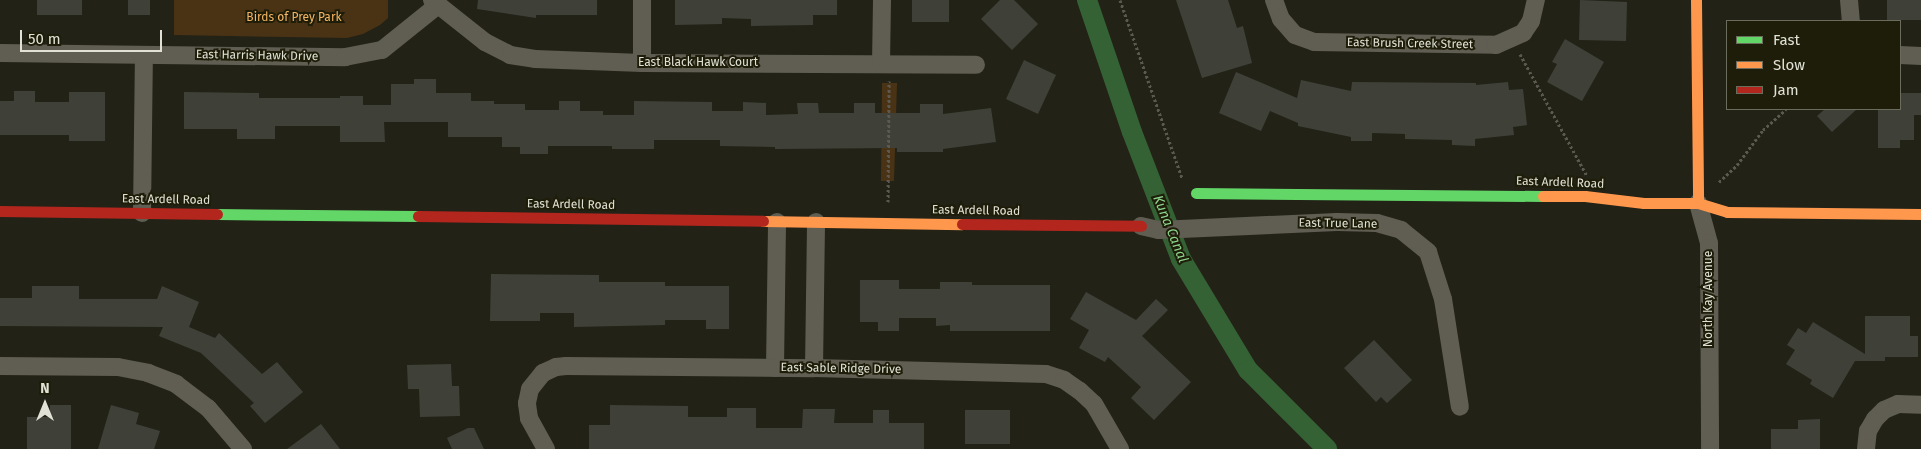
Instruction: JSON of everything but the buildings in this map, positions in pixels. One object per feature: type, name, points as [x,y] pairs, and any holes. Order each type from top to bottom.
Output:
[{"type":"street","points":[[642,0],[642,63]]},
{"type":"street","points":[[882,0],[885,71]]},
{"type":"street","name":"East Brush Creek Street","points":[[1274,0],[1281,19],[1295,35],[1314,42],[1496,45],[1522,32],[1531,22],[1536,0]]},
{"type":"street","name":"North Kay Avenue","points":[[1696,0],[1698,202],[1709,243],[1710,449]]},
{"type":"street","points":[[1849,0],[1851,20]]},
{"type":"street","name":"East Black Hawk Court","points":[[435,2],[485,42],[510,55],[535,59],[885,71],[976,65]]},
{"type":"street","name":"East Harris Hawk Drive","points":[[0,53],[345,57],[382,50],[435,2]]},
{"type":"street","points":[[142,213],[144,55]]},
{"type":"street","points":[[1901,55],[1921,56]]},
{"type":"street","name":"East Ardell Road","points":[[1196,193],[1584,196],[1644,203],[1698,202],[1727,212],[1921,214]]},
{"type":"street","name":"East Ardell Road","points":[[0,211],[1142,226]]},
{"type":"street","points":[[775,368],[776,222]]},
{"type":"street","points":[[814,368],[816,222]]},
{"type":"street","name":"East True Lane","points":[[1142,226],[1159,230],[1182,230],[1337,222],[1377,223],[1401,230],[1428,252],[1443,299],[1460,407]]},
{"type":"street","points":[[0,366],[118,368],[148,372],[176,384],[208,408],[243,449]]},
{"type":"street","name":"East Sable Ridge Drive","points":[[546,449],[529,418],[526,403],[533,384],[543,374],[566,366],[814,368],[1046,374],[1064,380],[1080,390],[1094,404],[1120,449]]},
{"type":"street","points":[[1866,449],[1868,431],[1875,419],[1884,410],[1898,404],[1921,405]]},
{"type":"path","points":[[1120,0],[1182,178]]},
{"type":"path","points":[[1520,54],[1587,176],[1587,184]]},
{"type":"path","points":[[885,71],[888,203]]},
{"type":"path","points":[[1719,182],[1737,165],[1763,130],[1785,110]]},
{"type":"green space","name":"Birds of Prey Park","points":[[174,0],[388,0],[388,18],[380,25],[363,34],[347,38],[174,35]]},
{"type":"green space","points":[[882,83],[897,83],[894,181],[881,181]]},
{"type":"waterway","name":"Kuna Canal","points":[[1087,0],[1132,132],[1181,259],[1248,370],[1327,449]]},
{"type":"traffic: fast","points":[[1196,193],[1543,196]]},
{"type":"traffic: fast","points":[[217,214],[418,216]]},
{"type":"traffic: slow","points":[[1696,0],[1698,203]]},
{"type":"traffic: slow","points":[[1543,196],[1585,196],[1644,203],[1698,203],[1727,212],[1921,214]]},
{"type":"traffic: slow","points":[[763,221],[962,224]]},
{"type":"traffic: jam","points":[[0,211],[217,214]]},
{"type":"traffic: jam","points":[[418,216],[763,221]]},
{"type":"traffic: jam","points":[[962,224],[1141,226]]}]
